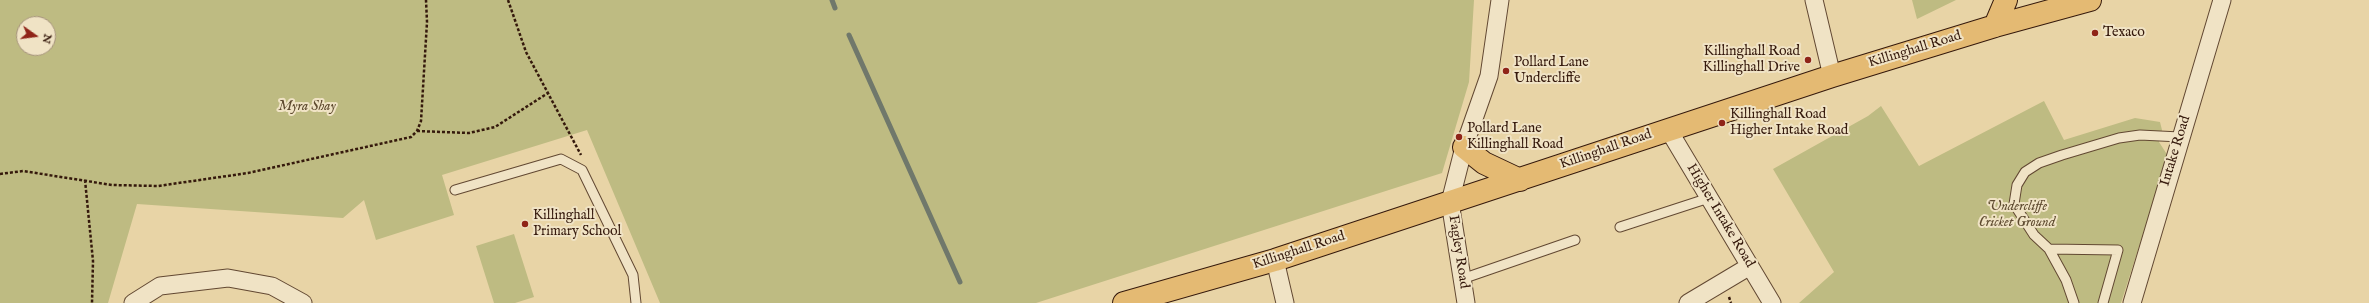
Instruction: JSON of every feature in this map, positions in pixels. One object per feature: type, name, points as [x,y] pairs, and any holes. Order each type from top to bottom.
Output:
[{"type":"highway","points":[[1995,26],[2006,0]]},
{"type":"highway","name":"Killinghall Road","points":[[1124,303],[1275,260],[1832,76],[1995,26],[2090,0]]},
{"type":"highway","points":[[1464,147],[1484,163],[1520,180]]},
{"type":"street","points":[[1450,202],[1464,147],[1489,76],[1500,0]]},
{"type":"street","points":[[1814,0],[1832,76]]},
{"type":"street","name":"Intake Road","points":[[2132,303],[2180,137],[2222,0]]},
{"type":"street","name":"Higher Intake Road","points":[[1668,129],[1772,303]]},
{"type":"street","name":"Fagley Road","points":[[1450,202],[1466,303]]},
{"type":"street","points":[[1275,260],[1285,303]]},
{"type":"street","points":[[1688,303],[1750,266]]},
{"type":"street","points":[[133,303],[160,286],[228,278],[272,286],[303,303]]},
{"type":"lane","points":[[2074,303],[2066,280],[2049,249],[2034,236],[2014,204],[2017,185],[2025,172],[2039,163],[2119,138],[2158,134],[2180,137]]},
{"type":"lane","points":[[454,190],[561,159],[582,170],[633,275],[636,303]]},
{"type":"lane","points":[[1620,227],[1709,198]]},
{"type":"lane","points":[[1462,279],[1575,240]]},
{"type":"lane","points":[[2049,249],[2118,250],[2103,303]]},
{"type":"path","points":[[0,174],[23,170],[112,185],[158,186],[248,174],[411,137],[417,131],[421,121],[427,22],[426,0]]},
{"type":"path","points":[[508,0],[526,52],[582,159]]},
{"type":"path","points":[[417,131],[469,133],[496,127],[548,93]]},
{"type":"path","points":[[85,180],[93,260],[92,303]]},
{"type":"path","points":[[570,217],[600,206]]},
{"type":"green space","name":"Myra Shay","points":[[0,0],[1474,0],[1469,82],[1442,173],[1036,303],[660,303],[587,130],[442,175],[454,215],[376,240],[364,200],[343,218],[137,204],[108,303],[0,303]]},
{"type":"green space","points":[[1912,0],[1956,0],[1917,19]]},
{"type":"green space","name":"Undercliffe Cricket Ground","points":[[2044,101],[2064,140],[2135,118],[2160,122],[2162,130],[2159,142],[2168,156],[2121,303],[1799,303],[1834,272],[1773,169],[1868,116],[1881,106],[1919,166]]},
{"type":"green space","points":[[514,234],[534,297],[515,303],[494,303],[476,246]]},
{"type":"waterway","points":[[832,0],[835,8]]},
{"type":"waterway","points":[[849,35],[960,282]]},
{"type":"place","name":"Texaco","points":[[2095,33]]},
{"type":"place","name":"Killinghall Road Killinghall Drive","points":[[1808,60]]},
{"type":"place","name":"Pollard Lane Undercliffe","points":[[1506,71]]},
{"type":"place","name":"Killinghall Road Higher Intake Road","points":[[1722,123]]},
{"type":"place","name":"Pollard Lane Killinghall Road","points":[[1459,137]]},
{"type":"place","name":"Killinghall Primary School","points":[[525,224]]}]
